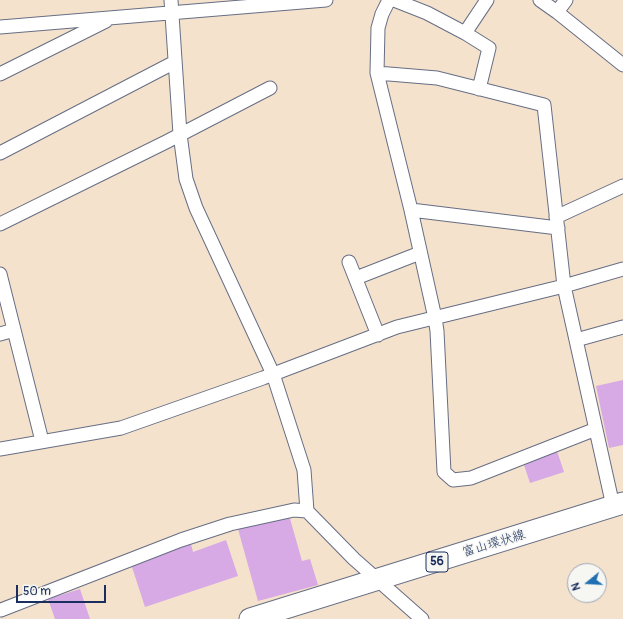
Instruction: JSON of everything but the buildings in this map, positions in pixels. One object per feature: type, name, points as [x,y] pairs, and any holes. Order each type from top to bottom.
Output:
[{"type":"main road","name":"富山環状線","points":[[250,619],[383,585],[620,509]]},
{"type":"main road","name":"富山環状線","points":[[296,619],[383,585]]},
{"type":"street","points":[[0,27],[113,17],[171,6],[326,0]]},
{"type":"street","points":[[388,0],[378,28],[377,73],[411,210],[435,318],[437,331],[444,472],[453,480],[471,478],[596,429]]},
{"type":"street","points":[[394,0],[427,13],[465,33],[489,48],[479,89]]},
{"type":"street","points":[[465,33],[487,0]]},
{"type":"street","points":[[540,0],[623,65]]},
{"type":"street","points":[[557,12],[566,0]]},
{"type":"street","points":[[171,6],[180,134],[186,179],[196,208],[273,374],[304,470],[307,511],[354,559],[422,619]]},
{"type":"street","points":[[0,74],[113,17]]},
{"type":"street","points":[[0,153],[175,62]]},
{"type":"street","points":[[377,73],[437,78],[544,105],[564,286],[596,429],[620,509]]},
{"type":"street","points":[[0,224],[270,88]]},
{"type":"street","points":[[411,210],[557,223],[623,186]]},
{"type":"street","points":[[356,278],[420,253]]},
{"type":"street","points":[[349,262],[378,334]]},
{"type":"street","points":[[0,450],[42,441],[121,428],[273,374],[397,327],[564,286],[623,269]]},
{"type":"street","points":[[0,274],[42,441]]},
{"type":"street","points":[[576,340],[623,327]]},
{"type":"street","points":[[0,334],[14,330]]},
{"type":"street","points":[[2,612],[181,540],[223,527],[294,510],[307,511]]}]
